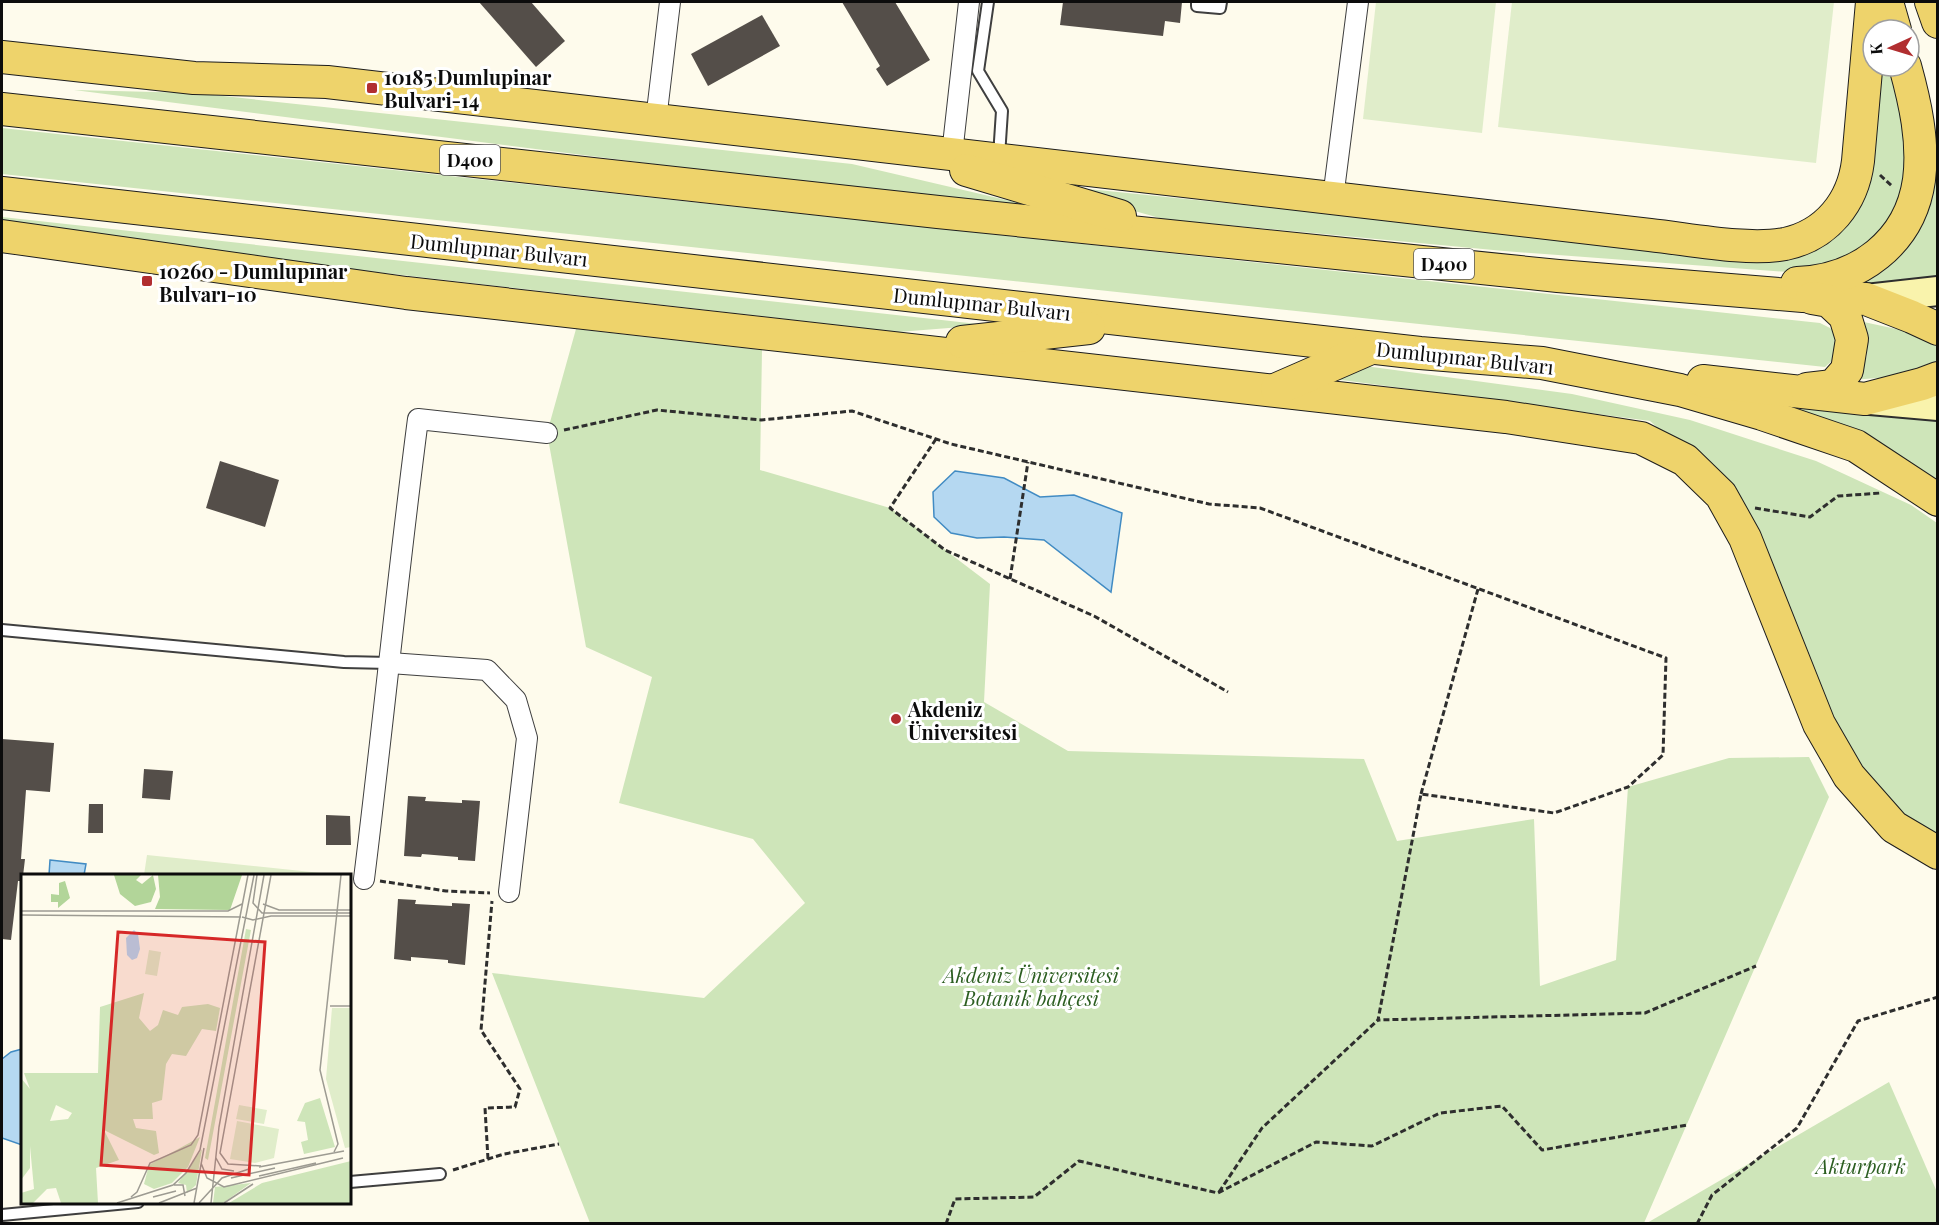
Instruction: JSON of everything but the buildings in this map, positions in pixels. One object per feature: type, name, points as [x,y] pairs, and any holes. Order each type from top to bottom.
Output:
[{"type":"main road","points":[[2,57],[194,78],[327,82],[1731,244],[1771,246],[1799,240],[1812,234],[1834,217],[1850,193],[1856,177],[1872,2]]},
{"type":"main road","points":[[1887,2],[1892,18]]},
{"type":"main road","points":[[1931,2],[1938,22]]},
{"type":"main road","points":[[1909,80],[1938,147]]},
{"type":"main road","points":[[1694,286],[1803,282],[1831,278],[1857,269],[1888,246],[1903,224],[1919,180],[1920,146],[1909,80]]},
{"type":"main road","name":"D400","points":[[2,109],[938,212],[1558,276],[1866,299],[1938,291]]},
{"type":"main road","points":[[885,146],[1195,238]]},
{"type":"main road","name":"Dumlupınar Bulvarı","points":[[2,193],[1373,348],[1542,363],[1680,390],[1856,446],[1938,500]]},
{"type":"main road","points":[[2,236],[406,293],[1506,417],[1641,438],[1685,460],[1721,495],[1745,538],[1819,724],[1849,776],[1894,826],[1938,853]]},
{"type":"main road","points":[[1791,391],[1833,386],[1847,370],[1852,339],[1845,316],[1829,301],[1803,296]]},
{"type":"main road","points":[[1866,299],[1938,329]]},
{"type":"main road","points":[[905,348],[1146,322]]},
{"type":"main road","points":[[1276,390],[1373,348]]},
{"type":"main road","points":[[1542,363],[1938,406]]},
{"type":"main road","points":[[1865,399],[1938,378]]},
{"type":"street","points":[[656,120],[670,2]]},
{"type":"street","points":[[952,154],[969,2]]},
{"type":"street","points":[[1333,198],[1358,2]]},
{"type":"street","points":[[364,879],[418,419],[548,433]]},
{"type":"street","points":[[390,663],[487,670],[516,700],[527,738],[509,892]]},
{"type":"lane","points":[[988,2],[978,70],[1002,111],[999,160]]},
{"type":"lane","points":[[1197,2],[1197,6],[1220,8],[1221,2]]},
{"type":"lane","points":[[2,630],[344,662],[390,663]]},
{"type":"lane","points":[[351,1182],[440,1174]]},
{"type":"lane","points":[[2,1215],[127,1204]]},
{"type":"path","points":[[548,433],[657,410],[761,420],[852,411],[936,439],[1028,461],[1209,504],[1260,508],[1666,658],[1663,755],[1628,787],[1554,813],[1421,794]]},
{"type":"path","points":[[936,439],[890,508],[945,550],[1094,616],[1228,692]]},
{"type":"path","points":[[1010,579],[1028,461]]},
{"type":"path","points":[[1725,502],[1804,518],[1813,516],[1838,496],[1883,494]]},
{"type":"path","points":[[1218,1193],[1262,1128],[1378,1020],[1421,794],[1478,589]]},
{"type":"path","points":[[364,879],[446,891],[492,894],[481,1030],[520,1089],[515,1107],[485,1108],[488,1159]]},
{"type":"path","points":[[1378,1020],[1645,1013],[1756,966]]},
{"type":"path","points":[[1697,1224],[1712,1195],[1797,1128],[1858,1021],[1938,997]]},
{"type":"path","points":[[946,1224],[956,1199],[1034,1197],[1079,1161],[1218,1193],[1316,1142],[1372,1146],[1440,1113],[1502,1106],[1542,1150],[1687,1125]]},
{"type":"path","points":[[440,1174],[504,1154],[559,1144]]},
{"type":"green space","points":[[1376,2],[1496,2],[1482,133],[1363,119]]},
{"type":"green space","points":[[1512,2],[1834,2],[1816,163],[1498,127]]},
{"type":"green space","points":[[1873,78],[1894,78],[1910,171],[1891,222],[1863,251],[1828,270],[1788,272],[1504,251],[1163,219],[1039,184],[1757,257],[1816,249]]},
{"type":"green space","points":[[74,90],[195,93],[852,164],[1066,214],[795,182]]},
{"type":"green space","points":[[2,128],[1820,323],[1832,329],[1836,342],[1834,359],[1825,367],[2,174]]},
{"type":"green space","points":[[1930,165],[1937,184],[1937,287],[1859,293],[1842,283]]},
{"type":"green space","points":[[2,217],[987,325],[898,332],[2,229]]},
{"type":"green space","points":[[1859,321],[1901,330],[1937,345],[1937,361],[1890,377],[1852,380],[1863,366],[1867,352]]},
{"type":"green space","name":"Akdeniz Üniversitesi Botanik bahçesi","points":[[576,329],[762,350],[760,470],[890,508],[990,584],[984,702],[1068,751],[1364,759],[1397,841],[1534,819],[1540,986],[1616,960],[1628,787],[1729,758],[1809,757],[1829,797],[1644,1223],[590,1223],[492,973],[704,998],[805,903],[753,839],[619,803],[652,677],[586,647],[547,433]]},
{"type":"green space","points":[[1365,366],[1572,394],[1690,420],[1816,461],[1911,505],[1937,523],[1937,835],[1916,827],[1869,783],[1830,721],[1744,507],[1650,421],[1334,379]]},
{"type":"green space","points":[[1753,402],[1937,418],[1937,489]]},
{"type":"green space","points":[[147,855],[330,874],[144,874]]},
{"type":"green space","name":"Akturpark","points":[[1889,1082],[1937,1192],[1937,1223],[1647,1223]]},
{"type":"water","points":[[955,471],[1004,478],[1040,497],[1074,495],[1122,513],[1111,592],[1044,540],[1004,537],[977,538],[951,533],[934,517],[933,492]]},
{"type":"water","points":[[50,860],[86,864],[84,874],[49,874]]},
{"type":"water","points":[[21,1049],[21,1145],[2,1138],[2,1059],[11,1052]]},
{"type":"place","name":"10185 Dumlupinar Bulvari-14","points":[[372,88]]},
{"type":"place","name":"10260 - Dumlupınar Bulvarı-10","points":[[147,281]]},
{"type":"place","name":"Akdeniz Üniversitesi","points":[[896,719]]}]
